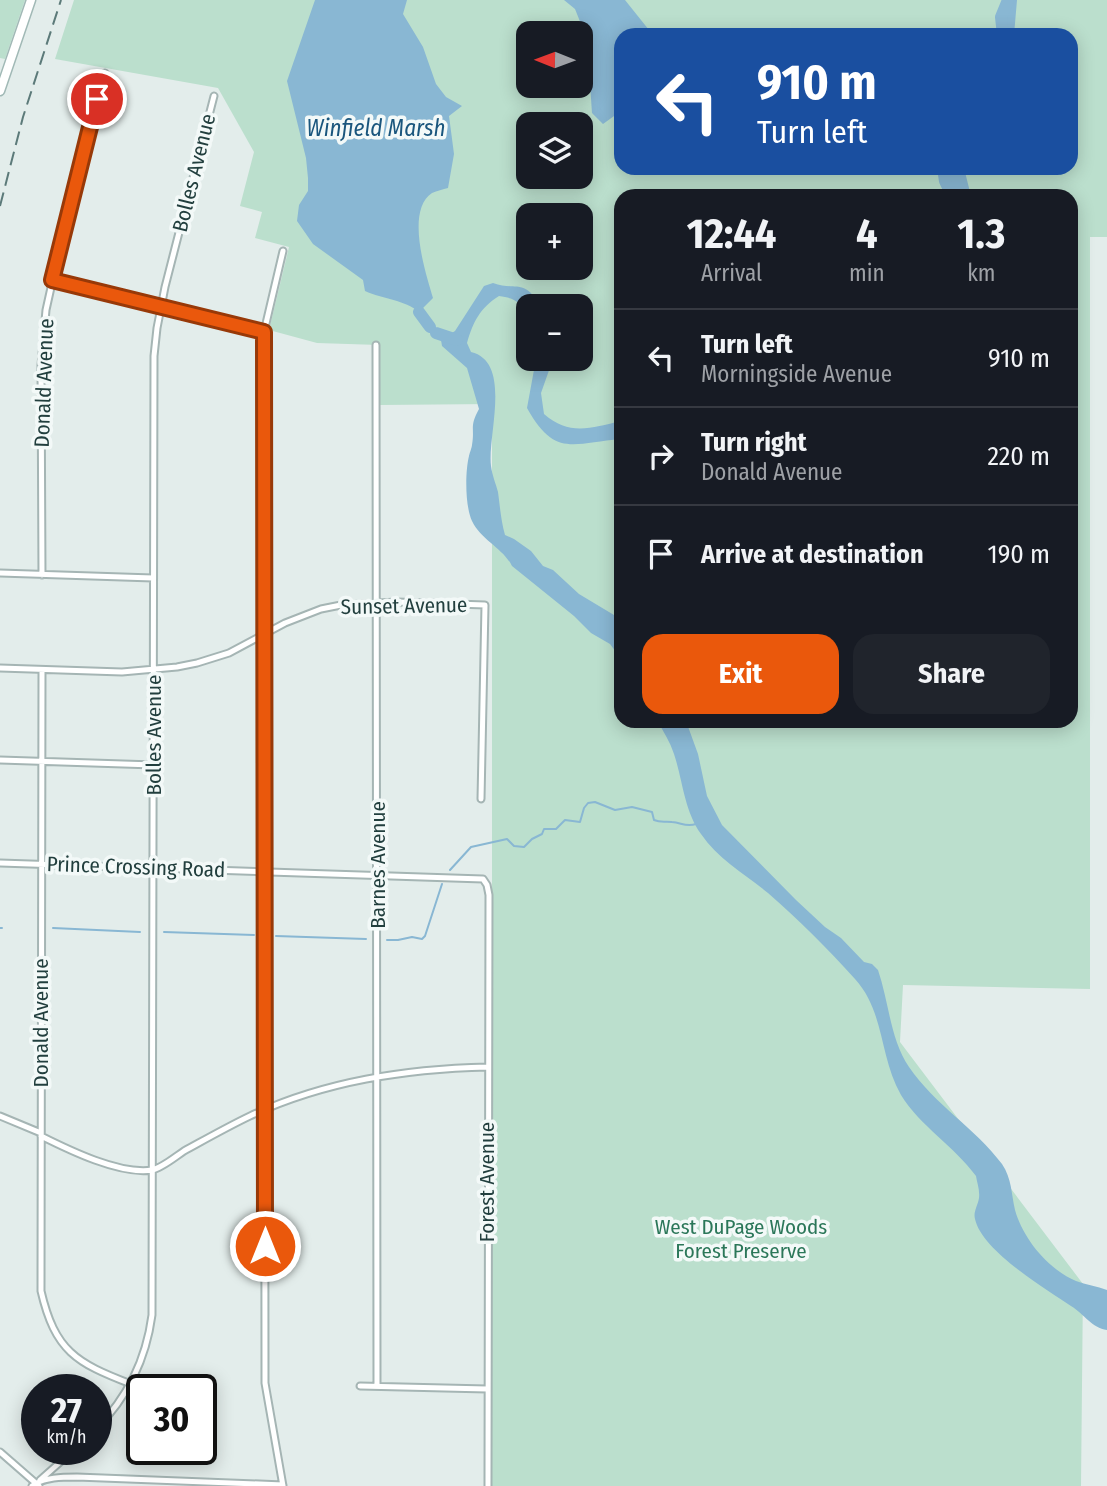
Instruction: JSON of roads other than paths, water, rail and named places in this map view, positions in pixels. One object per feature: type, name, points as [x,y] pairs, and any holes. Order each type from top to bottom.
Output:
[{"type":"street","points":[[0,92],[30,0]]},
{"type":"street","name":"Donald Avenue","points":[[42,575],[41,365],[46,310],[104,73]]},
{"type":"street","name":"Bolles Avenue","points":[[136,1374],[145,1351],[152,1315],[154,356],[161,307],[214,96]]},
{"type":"street","points":[[36,1485],[77,1477],[283,1486],[265,1383],[264,332],[283,251]]},
{"type":"street","points":[[52,280],[264,332]]},
{"type":"street","name":"Barnes Avenue","points":[[376,345],[377,1386]]},
{"type":"street","points":[[0,573],[153,578]]},
{"type":"street","name":"Sunset Avenue","points":[[0,668],[42,671],[153,670],[210,660],[229,653],[285,623],[321,609],[378,602],[485,605],[481,799]]},
{"type":"street","name":"Donald Avenue","points":[[42,671],[41,1291],[55,1334],[68,1351],[101,1372],[126,1379]]},
{"type":"street","points":[[0,760],[154,765]]},
{"type":"street","name":"Prince Crossing Road","points":[[0,863],[483,879]]},
{"type":"street","name":"Forest Avenue","points":[[483,879],[489,895],[488,1486]]},
{"type":"street","points":[[0,1116],[71,1151],[107,1163],[153,1170],[209,1137],[265,1109],[321,1090],[377,1076],[433,1069],[488,1067]]},
{"type":"street","points":[[360,1386],[487,1389]]},
{"type":"street","name":"Bolles Avenue","points":[[112,1412],[126,1392]]},
{"type":"street","points":[[0,1452],[36,1485]]},
{"type":"street","points":[[36,1485],[58,1465]]},
{"type":"water","name":"Winfield Marsh","points":[[315,0],[407,0],[403,14],[423,47],[436,84],[446,97],[462,106],[449,116],[454,154],[448,188],[432,193],[424,202],[420,214],[420,243],[433,298],[419,312],[407,305],[365,291],[363,280],[313,244],[297,221],[299,205],[308,191],[308,178],[306,158],[287,81]]},
{"type":"water","points":[[564,0],[625,0],[647,28],[614,28],[614,116],[603,124],[592,112],[593,21],[580,21],[575,9]]},
{"type":"water","points":[[1006,0],[1017,0],[1015,28],[1004,28]]},
{"type":"water","points":[[946,175],[966,175],[969,189],[948,189]]},
{"type":"water","points":[[493,283],[519,287],[531,294],[516,294],[516,302],[499,296],[487,305],[478,316],[467,343],[471,352],[484,359],[491,370],[495,385],[491,466],[505,535],[531,551],[543,566],[553,570],[579,594],[614,615],[614,649],[512,566],[472,521],[467,498],[467,471],[473,424],[479,409],[467,368],[442,346],[441,340],[455,331],[484,286]]},
{"type":"water","points":[[534,371],[549,371],[541,393],[544,414],[571,428],[590,428],[614,423],[614,440],[566,444],[547,435],[527,408]]},
{"type":"water","points":[[661,728],[689,728],[698,754],[707,796],[722,825],[825,927],[841,938],[864,962],[872,964],[878,970],[898,1045],[909,1067],[930,1093],[980,1139],[1002,1164],[1019,1221],[1038,1252],[1066,1276],[1107,1290],[1107,1330],[1092,1324],[1076,1309],[1016,1268],[989,1244],[980,1231],[975,1216],[979,1195],[976,1176],[918,1117],[901,1095],[865,992],[802,924],[724,859],[701,834],[691,815],[667,737]]},
{"type":"waterway","points":[[1002,28],[1001,17],[1008,0]]},
{"type":"waterway","points":[[944,175],[949,189]]},
{"type":"waterway","points":[[419,312],[430,327]]},
{"type":"waterway","points":[[436,333],[457,340]]},
{"type":"waterway","points":[[450,870],[471,847],[507,839],[514,846],[524,847],[542,834],[544,829],[556,829],[565,820],[580,822],[588,803],[595,802],[615,810],[632,807],[652,812],[654,820],[696,824]]},
{"type":"waterway","points":[[387,940],[412,937],[422,939],[425,936],[442,884]]},
{"type":"waterway","points":[[53,928],[140,932]]},
{"type":"waterway","points":[[164,932],[254,935]]},
{"type":"waterway","points":[[276,936],[366,939]]},
{"type":"railway","points":[[0,206],[23,117],[61,0]]},
{"type":"park label","name":"West DuPage Woods Forest Preserve","points":[[741,1239]]}]
